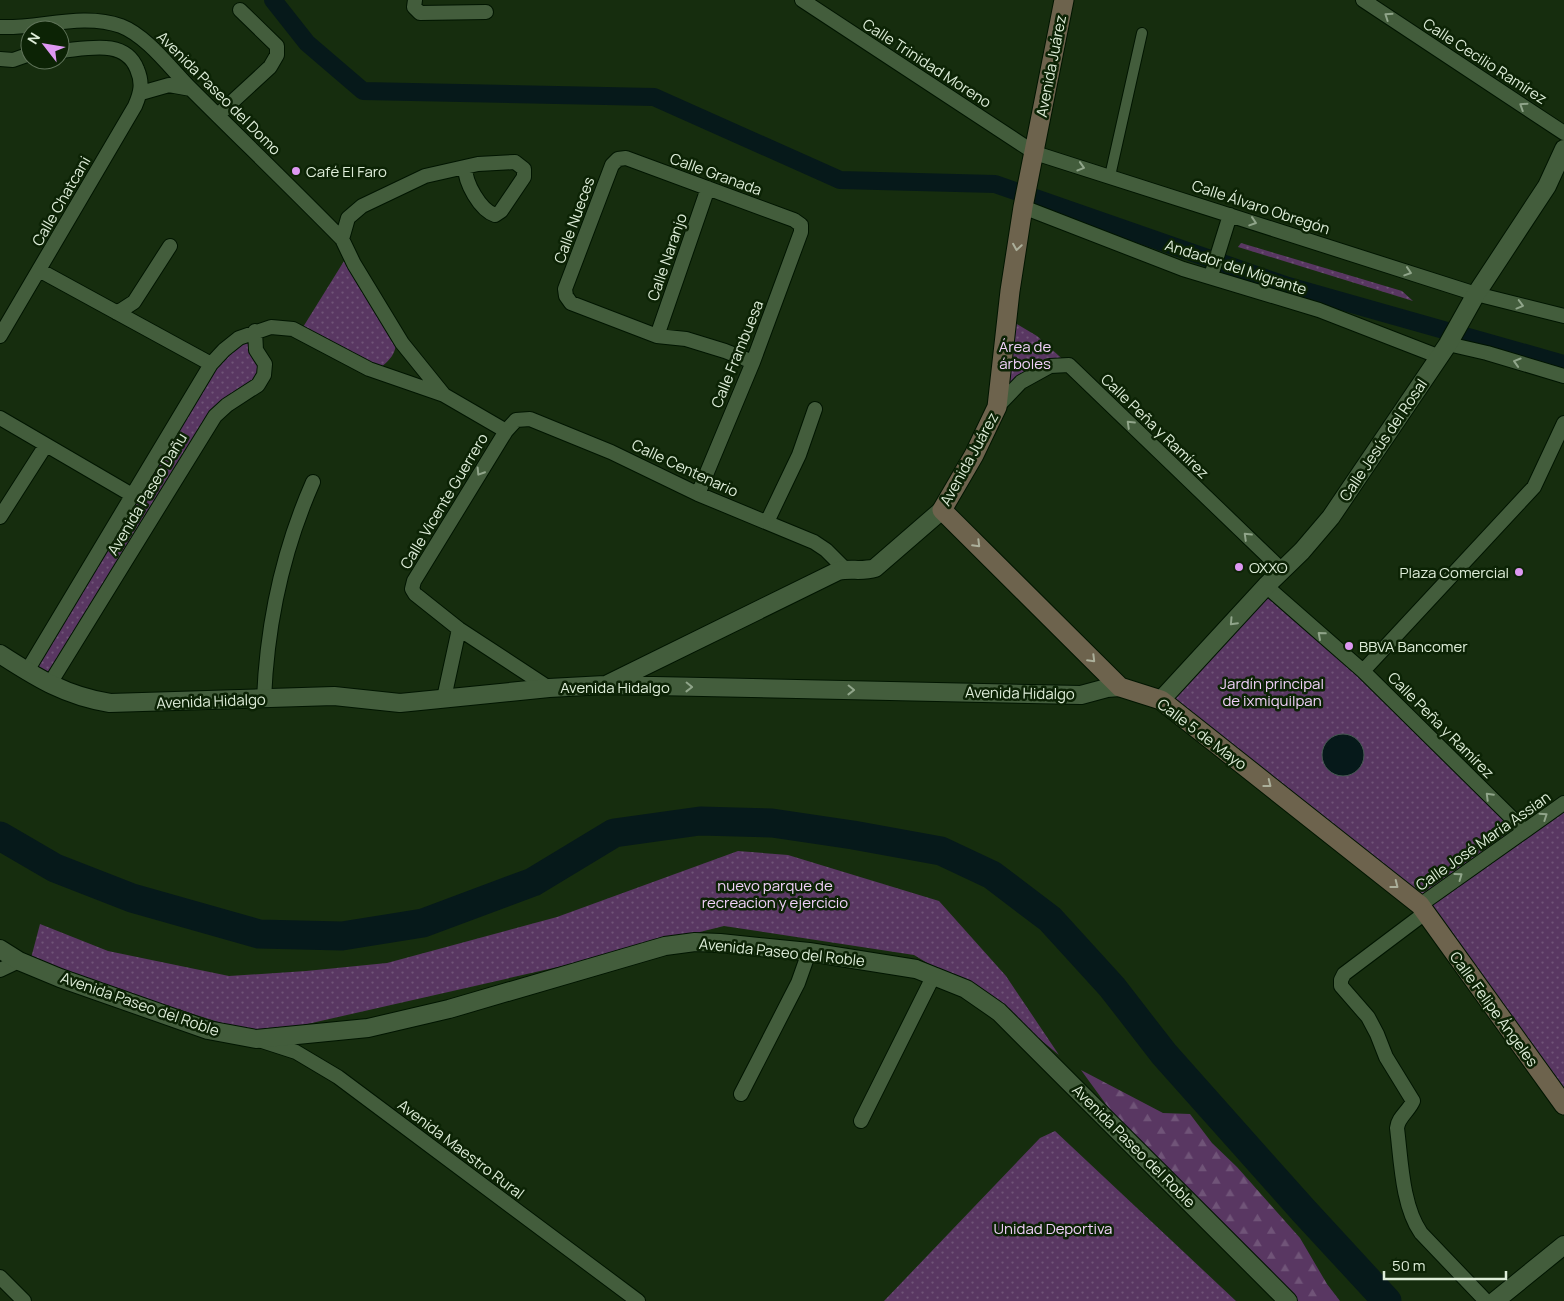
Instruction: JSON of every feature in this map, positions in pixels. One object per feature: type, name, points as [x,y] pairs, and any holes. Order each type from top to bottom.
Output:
[{"type":"main road","name":"Avenida Juárez","points":[[942,510],[974,455],[997,408],[1010,291],[1024,203],[1064,0]]},
{"type":"main road","name":"Calle 5 de Mayo","points":[[942,510],[1120,687],[1161,700],[1422,909]]},
{"type":"main road","name":"Calle Felipe Ángeles","points":[[1422,909],[1564,1105]]},
{"type":"street","points":[[415,0],[414,7],[420,14],[486,12]]},
{"type":"street","name":"Calle Trinidad Moreno","points":[[802,0],[1034,157]]},
{"type":"street","name":"Calle Cecilio Ramírez","points":[[1363,0],[1564,132]]},
{"type":"street","points":[[218,115],[270,67],[277,55],[277,46],[240,10]]},
{"type":"street","name":"Avenida Paseo del Domo","points":[[0,27],[18,28],[80,21],[101,22],[122,26],[151,46],[191,89],[342,239],[354,264],[402,343],[444,395],[506,431]]},
{"type":"street","points":[[1110,176],[1142,34]]},
{"type":"street","name":"Calle Chatcani","points":[[0,336],[141,93],[142,78],[135,62],[122,50],[104,48],[70,51]]},
{"type":"street","points":[[1,61],[20,58]]},
{"type":"street","points":[[141,93],[169,85],[191,89]]},
{"type":"street","name":"Calle Jesús del Rosal","points":[[1161,700],[1266,586],[1302,551],[1331,517],[1447,346],[1474,298],[1547,186],[1564,149]]},
{"type":"street","name":"Calle Álvaro Obregón","points":[[1034,157],[1110,176],[1228,221],[1474,298],[1564,316]]},
{"type":"street","name":"Calle Granada","points":[[618,159],[626,158],[794,220],[800,225]]},
{"type":"street","name":"Calle Nueces","points":[[618,159],[612,165],[608,174],[565,289],[566,296],[571,303],[656,336]]},
{"type":"street","points":[[342,239],[348,218],[362,206],[426,176],[465,167],[478,164],[515,162],[524,169],[524,176],[502,211],[495,215],[488,213],[468,184],[465,167]]},
{"type":"street","name":"Calle Naranjo","points":[[656,336],[708,188]]},
{"type":"street","name":"Andador del Migrante","points":[[1024,203],[1183,268],[1212,271],[1319,310],[1447,346],[1486,353],[1564,376]]},
{"type":"street","points":[[1212,271],[1228,221]]},
{"type":"street","name":"Calle Frambuesa","points":[[698,494],[753,362],[801,232],[800,225]]},
{"type":"street","points":[[117,313],[134,302],[170,246]]},
{"type":"street","points":[[40,270],[211,364]]},
{"type":"street","name":"Avenida Paseo Dañu","points":[[27,671],[211,364],[239,338],[271,327],[293,329],[368,369],[444,395]]},
{"type":"street","name":"Avenida Paseo Dañu","points":[[49,684],[215,416],[227,405],[258,385],[264,375],[265,364],[256,350],[255,331]]},
{"type":"street","points":[[656,336],[686,339],[753,362]]},
{"type":"street","name":"Calle Peña y Ramírez","points":[[997,408],[1020,382],[1050,366],[1068,365],[1282,570]]},
{"type":"street","points":[[767,522],[799,455],[815,409]]},
{"type":"street","points":[[0,418],[132,495]]},
{"type":"street","name":"Calle Centenario","points":[[506,431],[516,420],[530,420],[611,452],[698,494],[820,546],[845,569]]},
{"type":"street","points":[[1363,672],[1534,487],[1564,423]]},
{"type":"street","name":"Calle Vicente Guerrero","points":[[459,629],[415,594],[412,588],[414,581],[506,431]]},
{"type":"street","points":[[0,518],[46,445]]},
{"type":"street","points":[[264,699],[266,661],[276,598],[299,513],[312,482]]},
{"type":"street","name":"Avenida Juárez","points":[[605,685],[838,571],[845,569],[860,571],[874,568],[942,510]]},
{"type":"street","name":"Calle Peña y Ramírez","points":[[1266,586],[1363,672],[1524,830]]},
{"type":"street","points":[[444,698],[459,629],[550,688]]},
{"type":"street","name":"Avenida Hidalgo","points":[[0,654],[49,684],[87,700],[110,704],[334,696],[400,703],[550,688],[605,685],[1081,695],[1107,688],[1120,687]]},
{"type":"street","name":"Calle José María Assian","points":[[1486,1301],[1413,1223],[1408,1209],[1397,1128],[1398,1122],[1413,1101],[1386,1057],[1368,1017],[1341,986],[1341,980],[1344,974],[1422,909],[1524,830],[1564,803]]},
{"type":"street","name":"Avenida Paseo del Roble","points":[[0,948],[19,961],[60,978],[208,1030],[256,1039],[368,1028],[449,1009],[665,946],[695,942],[809,952],[916,969],[966,989],[999,1012],[1288,1301]]},
{"type":"street","points":[[742,1094],[798,983],[809,952]]},
{"type":"street","points":[[0,970],[19,961]]},
{"type":"street","points":[[861,1121],[934,975]]},
{"type":"street","name":"Avenida Maestro Rural","points":[[256,1039],[296,1052],[338,1077],[638,1301]]},
{"type":"street","points":[[1495,1301],[1564,1245]]},
{"type":"street","points":[[0,1277],[24,1301]]},
{"type":"green space","points":[[1241,243],[1402,291],[1413,301],[1238,247]]},
{"type":"green space","points":[[349,253],[397,335],[394,353],[381,367],[300,332]]},
{"type":"green space","name":"Área de árboles","points":[[1007,318],[1037,336],[1069,365],[1050,366],[997,407]]},
{"type":"green space","points":[[255,331],[264,375],[227,405],[49,685],[27,671],[211,364]]},
{"type":"green space","name":"Jardín principal de ixmiquilpan","points":[[1266,586],[1524,830],[1564,806],[1564,1105],[1420,905],[1161,700]]},
{"type":"green space","name":"nuevo parque de recreacion y ejercicio","points":[[738,851],[788,855],[939,901],[1006,976],[1059,1055],[1002,1008],[914,955],[724,926],[571,964],[259,1035],[30,962],[40,924],[108,951],[229,976],[387,963],[557,917]]},
{"type":"green space","points":[[1081,1070],[1163,1113],[1190,1114],[1212,1143],[1237,1167],[1300,1238],[1327,1284],[1340,1301],[1298,1301],[1129,1136]]},
{"type":"green space","name":"Unidad Deportiva","points":[[1055,1131],[1236,1301],[884,1301],[1040,1138]]},
{"type":"shaded area","points":[[1343,734],[1358,740],[1364,755],[1358,770],[1343,776],[1328,770],[1322,755],[1328,740]]},
{"type":"waterway","points":[[273,0],[307,43],[363,91],[654,97],[840,180],[995,184],[1288,286],[1564,364]]},
{"type":"waterway","points":[[0,836],[55,868],[132,898],[259,934],[342,936],[423,923],[533,882],[614,833],[700,821],[772,823],[941,851],[992,875],[1050,919],[1112,987],[1164,1054],[1387,1301]]},
{"type":"place","name":"Café El Faro","points":[[296,171]]},
{"type":"place","name":"OXXO","points":[[1239,567]]},
{"type":"place","name":"Plaza Comercial","points":[[1519,572]]},
{"type":"place","name":"BBVA Bancomer","points":[[1349,646]]}]
